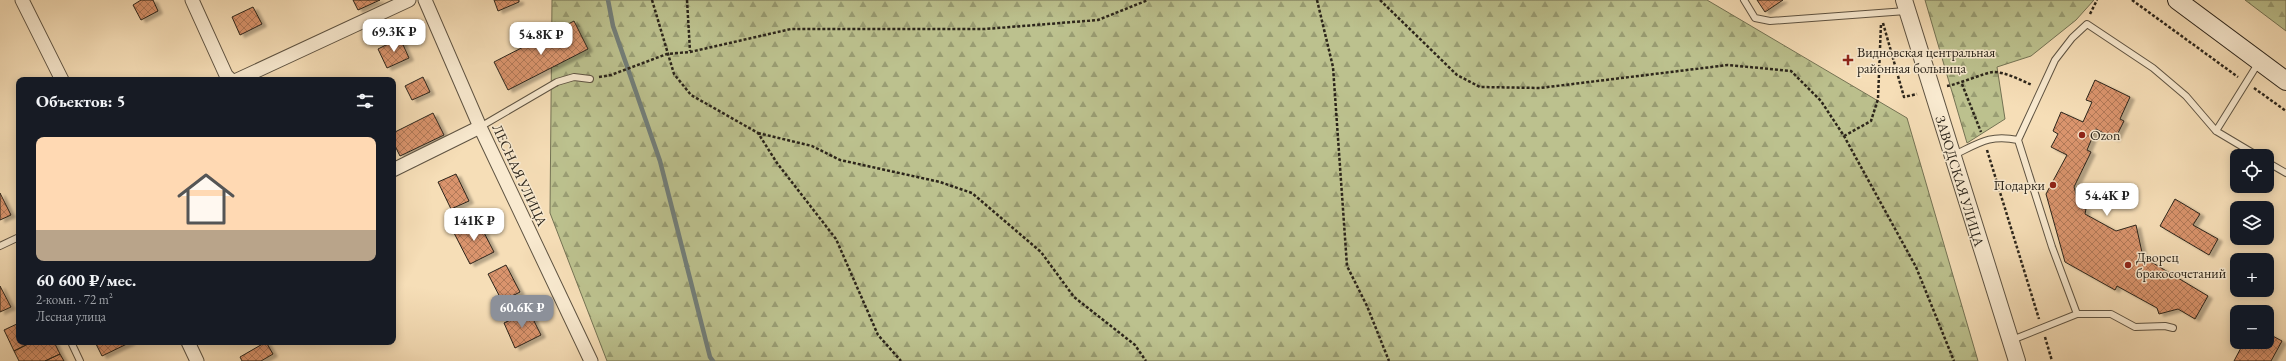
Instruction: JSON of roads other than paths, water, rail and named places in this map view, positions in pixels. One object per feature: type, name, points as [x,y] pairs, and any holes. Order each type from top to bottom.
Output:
[{"type":"main road","points":[[2177,0],[2286,81]]},
{"type":"street","points":[[22,0],[60,77]]},
{"type":"street","points":[[192,0],[228,77]]},
{"type":"street","points":[[243,77],[409,0]]},
{"type":"street","name":"ЛЕСНАЯ УЛИЦА","points":[[425,0],[480,127],[591,361]]},
{"type":"street","name":"ЗАВОДСКАЯ УЛИЦА","points":[[1906,5],[2017,361]]},
{"type":"street","points":[[396,169],[480,127]]},
{"type":"street","points":[[189,345],[197,361]]},
{"type":"lane","points":[[1744,0],[1755,18],[1770,21],[1906,5]]},
{"type":"lane","points":[[2077,314],[2049,240],[2018,140],[2055,60],[2072,38],[2087,24],[2153,68],[2186,96],[2216,131],[2246,149]]},
{"type":"lane","points":[[2216,131],[2259,62]]},
{"type":"lane","points":[[480,127],[557,82],[574,77],[590,78]]},
{"type":"lane","points":[[1952,156],[1984,140],[2002,137],[2018,140]]},
{"type":"lane","points":[[2274,166],[2286,173]]},
{"type":"lane","points":[[0,246],[16,239]]},
{"type":"lane","points":[[2010,340],[2077,314],[2111,314],[2135,327],[2165,326],[2173,328]]},
{"type":"lane","points":[[72,345],[80,361]]},
{"type":"waterway","points":[[608,0],[613,26],[660,161],[710,357],[713,361]]},
{"type":"place","name":"Видновская центральная районная больница","points":[[1848,60]]},
{"type":"place","name":"Ozon","points":[[2082,135]]},
{"type":"place","name":"Подарки","points":[[2053,185]]},
{"type":"place","name":"Дворец бракосочетаний","points":[[2128,265]]}]
